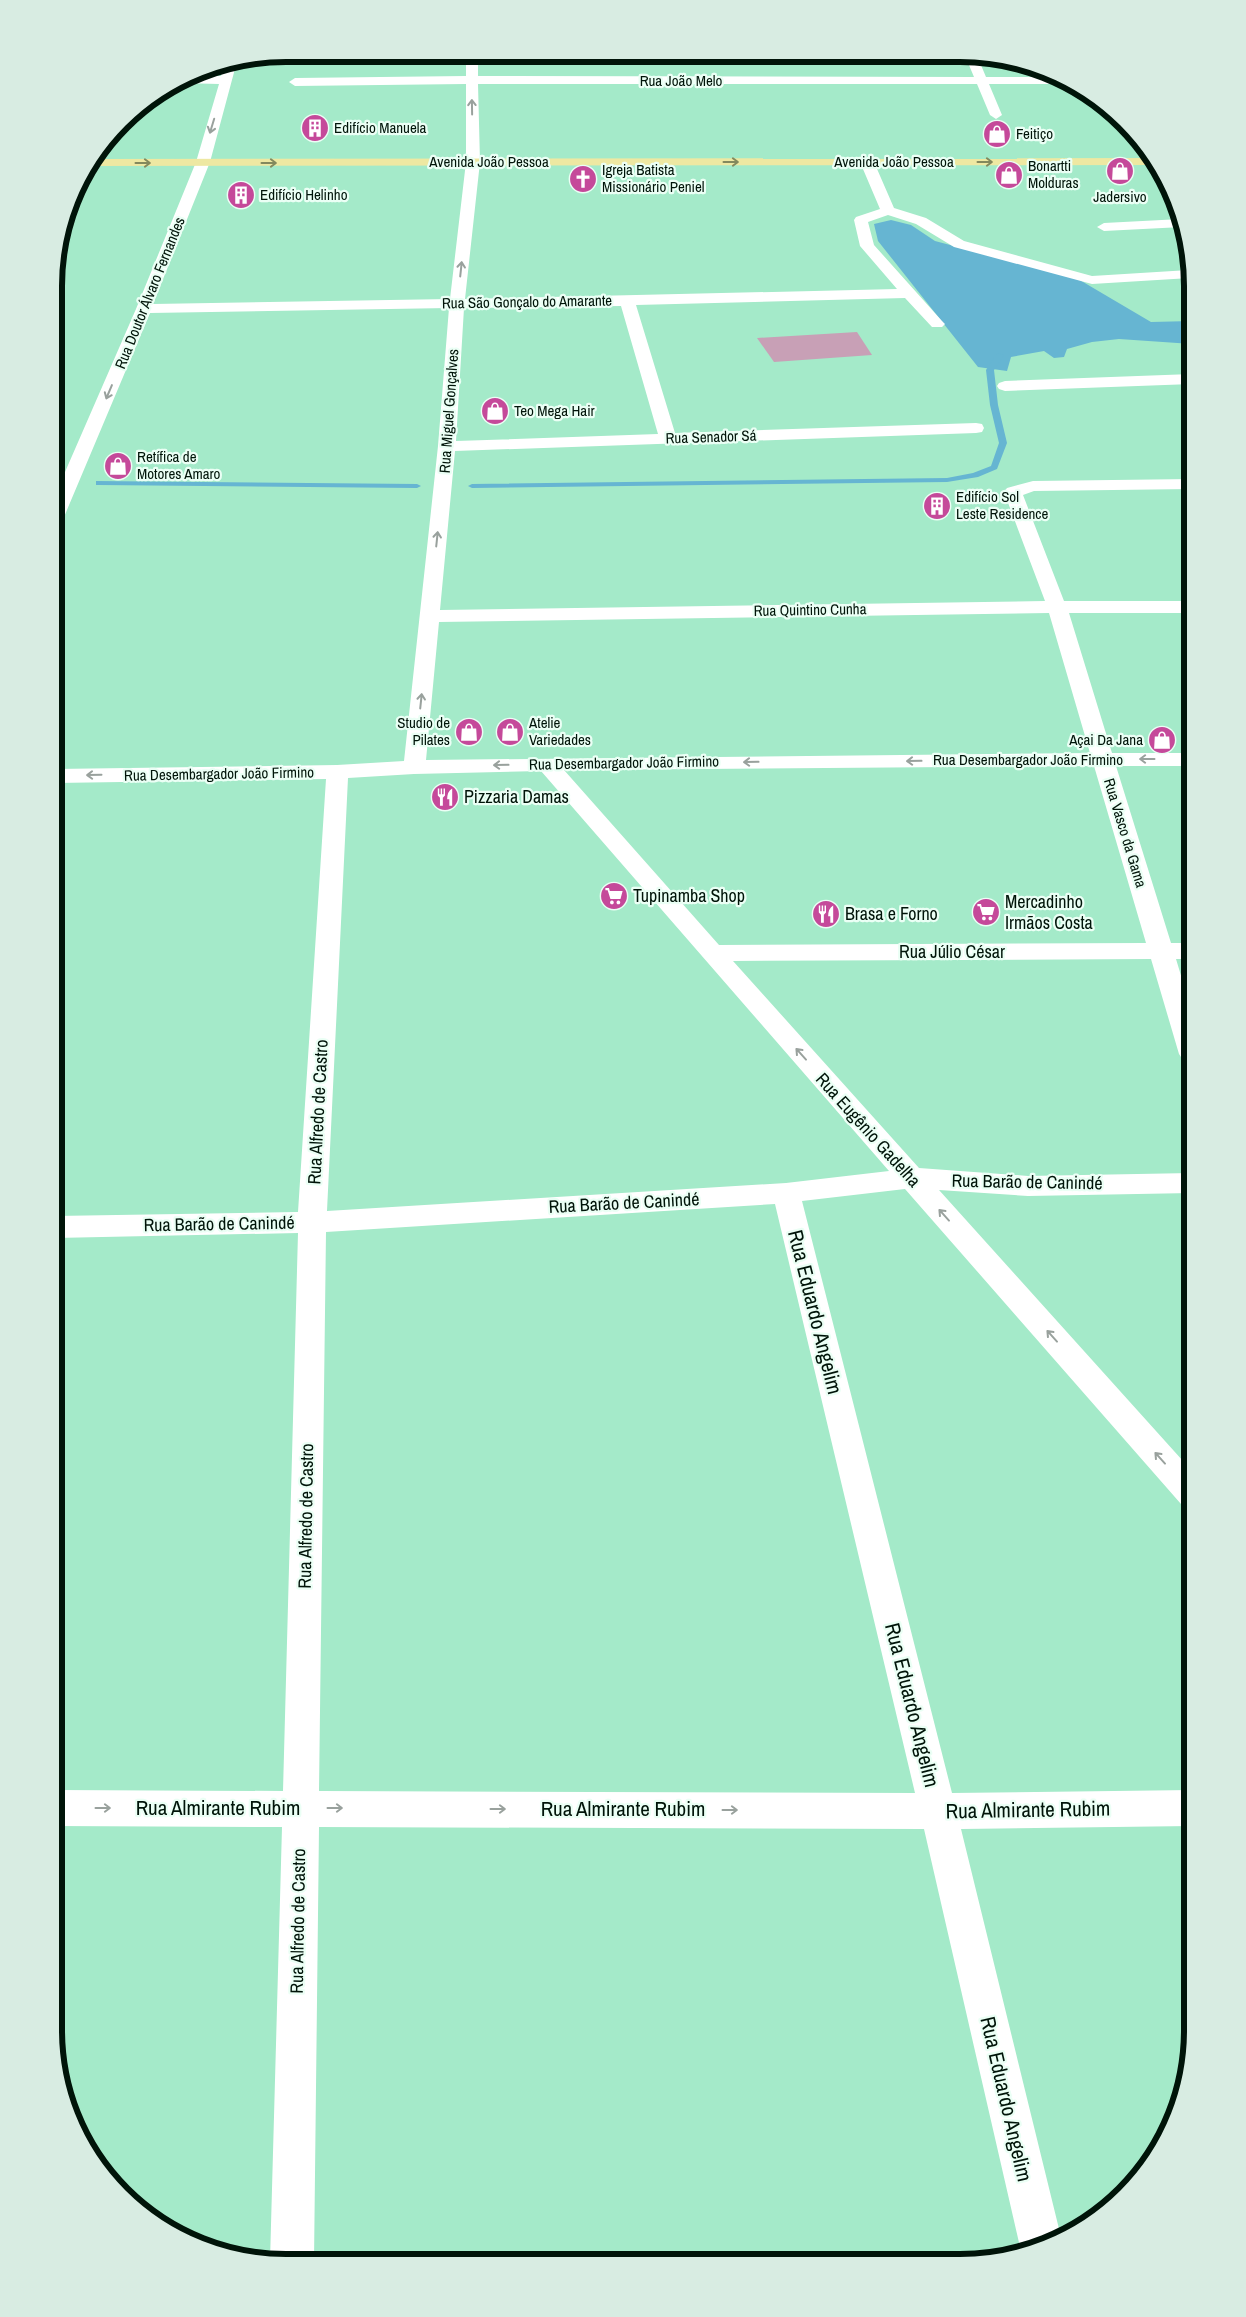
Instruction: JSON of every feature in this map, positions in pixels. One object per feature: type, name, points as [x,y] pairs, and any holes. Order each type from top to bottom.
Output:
[{"type":"main road","name":"Avenida João Pessoa","points":[[100,162],[1146,162]]},
{"type":"street","name":"Rua Miguel Gonçalves","points":[[414,767],[447,446],[457,302],[473,162],[472,62]]},
{"type":"street","points":[[974,63],[996,115]]},
{"type":"street","points":[[214,75],[228,72]]},
{"type":"street","name":"Rua Doutor Álvaro Fernandes","points":[[62,501],[144,309],[203,162],[228,72]]},
{"type":"street","name":"Rua João Melo","points":[[295,82],[471,80],[1047,81]]},
{"type":"street","points":[[867,162],[888,210]]},
{"type":"street","points":[[938,324],[867,246],[861,220],[888,210],[921,221],[959,244],[1092,280],[1183,275]]},
{"type":"street","points":[[1104,227],[1175,224]]},
{"type":"street","name":"Rua São Gonçalo do Amarante","points":[[144,309],[457,302],[627,301],[910,293]]},
{"type":"street","points":[[627,301],[668,439]]},
{"type":"street","points":[[1005,386],[1184,379]]},
{"type":"street","name":"Rua Senador Sá","points":[[447,446],[976,428]]},
{"type":"street","name":"Rua Vasco da Gama","points":[[1184,484],[1033,486],[1013,492],[1056,607],[1184,1027]]},
{"type":"street","name":"Rua Quintino Cunha","points":[[429,616],[1056,607],[1184,607]]},
{"type":"street","name":"Rua Desembargador João Firmino","points":[[62,776],[337,772],[414,767],[546,764],[1184,759]]},
{"type":"street","name":"Rua Eugênio Gadelha","points":[[546,764],[1184,1485]]},
{"type":"street","name":"Rua Alfredo de Castro","points":[[292,2254],[312,1222],[337,772]]},
{"type":"street","name":"Rua Júlio César","points":[[712,953],[1184,951]]},
{"type":"street","name":"Rua Barão de Canindé","points":[[62,1227],[312,1222],[786,1194],[911,1178],[1028,1186],[1184,1183]]},
{"type":"street","name":"Rua Eduardo Angelim","points":[[786,1194],[938,1811],[1040,2239]]},
{"type":"street","name":"Rua Almirante Rubim","points":[[62,1808],[938,1811],[1184,1808]]},
{"type":"shaded area","points":[[857,332],[872,355],[774,362],[757,338]]},
{"type":"water","points":[[891,220],[911,225],[935,241],[1078,279],[1151,322],[1184,321],[1184,343],[1119,339],[1092,342],[1067,349],[1064,357],[1054,358],[1044,351],[1011,357],[1007,371],[978,367],[878,241],[874,224]]},
{"type":"waterway","points":[[472,486],[947,480],[975,475],[994,467],[1003,443],[994,405],[990,370],[1000,355]]},
{"type":"waterway","points":[[99,483],[417,486]]},
{"type":"place","name":"Edifício Manuela","points":[[315,128]]},
{"type":"place","name":"Feitiço","points":[[997,134]]},
{"type":"place","name":"Jadersivo","points":[[1120,171]]},
{"type":"place","name":"Bonartti Molduras","points":[[1009,175]]},
{"type":"place","name":"Igreja Batista Missionário Peniel","points":[[583,179]]},
{"type":"place","name":"Edifício Helinho","points":[[241,195]]},
{"type":"place","name":"Teo Mega Hair","points":[[495,411]]},
{"type":"place","name":"Retífica de Motores Amaro","points":[[118,466]]},
{"type":"place","name":"Edifício Sol Leste Residence","points":[[937,506]]},
{"type":"place","name":"Studio de Pilates","points":[[469,732]]},
{"type":"place","name":"Atelie Variedades","points":[[510,732]]},
{"type":"place","name":"Açai Da Jana","points":[[1162,740]]},
{"type":"place","name":"Pizzaria Damas","points":[[445,797]]},
{"type":"place","name":"Tupinamba Shop","points":[[614,896]]},
{"type":"place","name":"Mercadinho Irmãos Costa","points":[[986,912]]},
{"type":"place","name":"Brasa e Forno","points":[[826,914]]}]
